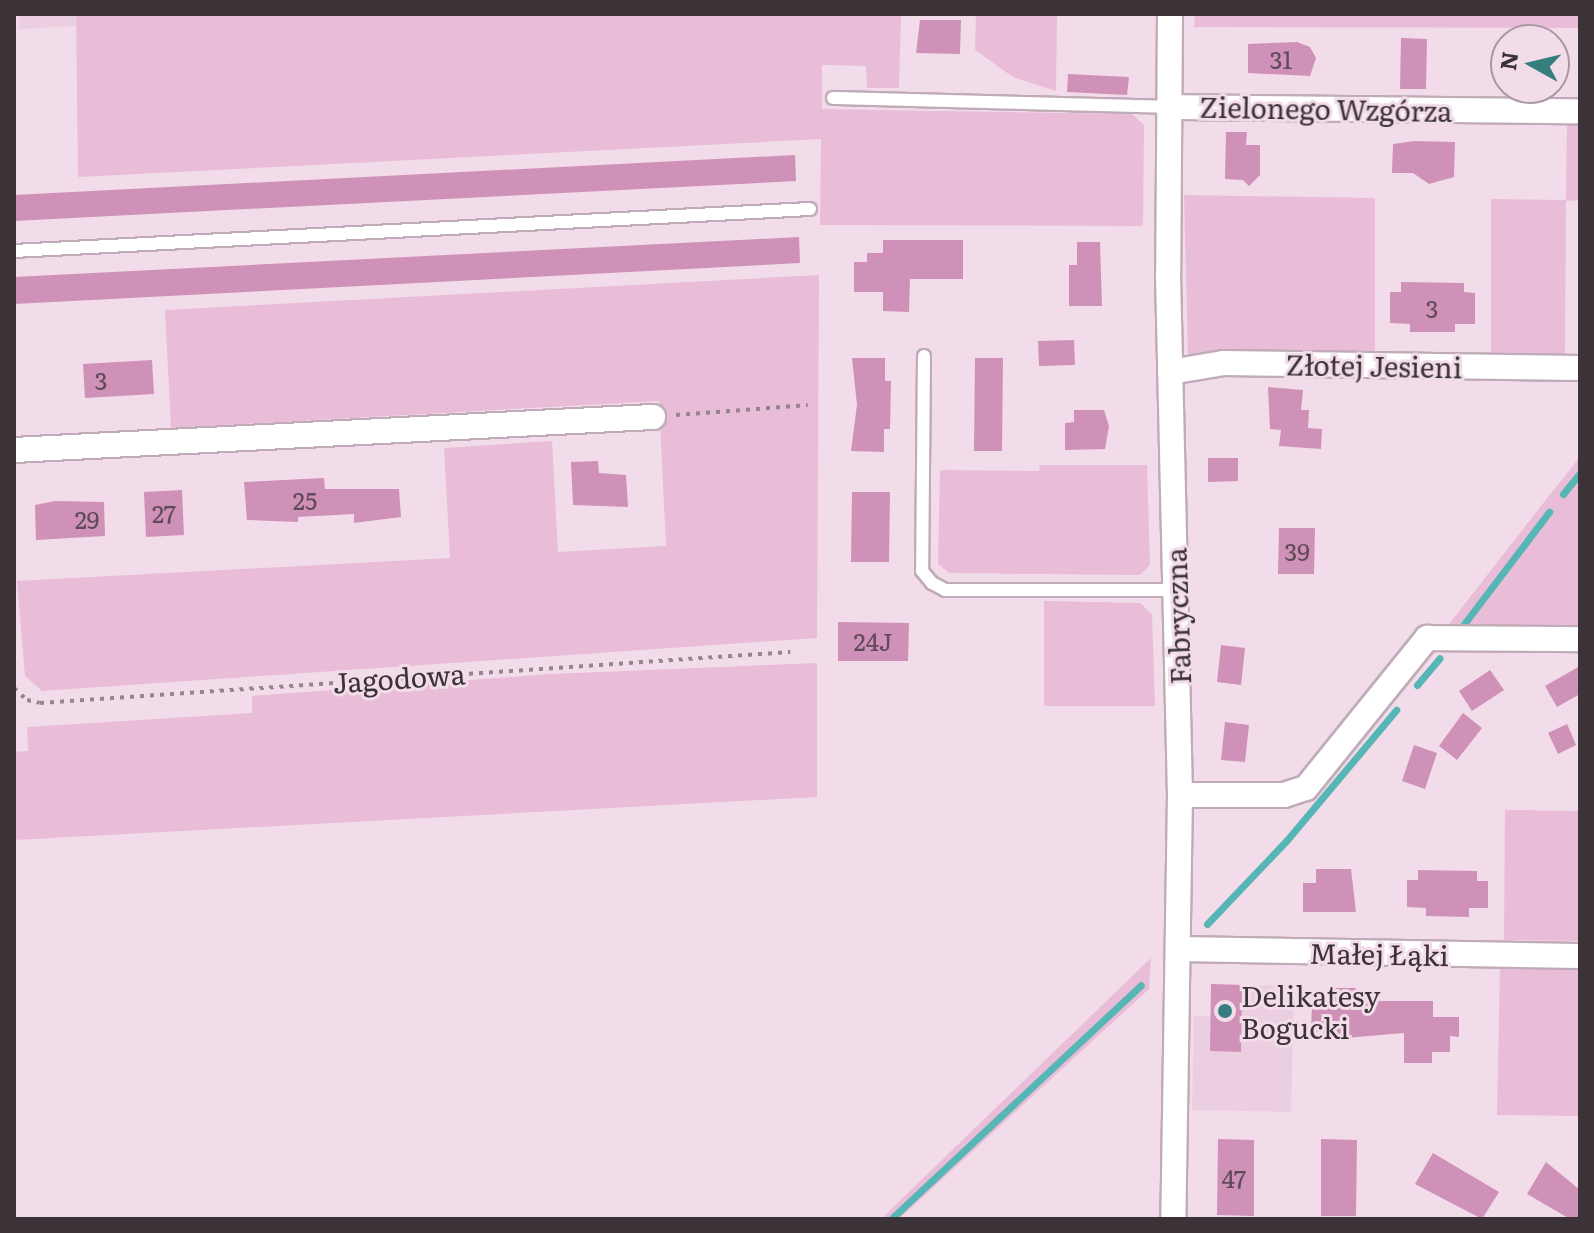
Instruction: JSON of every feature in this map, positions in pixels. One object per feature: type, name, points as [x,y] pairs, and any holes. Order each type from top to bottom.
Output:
[{"type":"street","name":"Fabryczna","points":[[1170,14],[1170,372],[1180,795],[1173,1219]]},
{"type":"street","name":"Zielonego Wzgórza","points":[[1168,107],[1580,111]]},
{"type":"street","name":"Złotej Jesieni","points":[[1170,372],[1224,363],[1580,368]]},
{"type":"street","points":[[14,450],[653,417]]},
{"type":"street","points":[[1180,795],[1284,795],[1306,788],[1427,638],[1580,639]]},
{"type":"street","name":"Małej Łąki","points":[[1178,949],[1580,956]]},
{"type":"lane","points":[[833,98],[1168,107]]},
{"type":"lane","points":[[14,251],[810,209]]},
{"type":"lane","points":[[924,356],[922,571],[932,583],[945,590],[1176,590]]},
{"type":"path","points":[[653,417],[808,405]]},
{"type":"path","name":"Jagodowa","points":[[14,688],[27,700],[40,703],[790,652]]},
{"type":"shaded area","points":[[19,14],[76,14],[75,26],[19,29]]},
{"type":"shaded area","points":[[76,14],[901,14],[899,88],[867,88],[866,66],[822,65],[822,109],[1132,114],[1144,125],[1143,226],[820,225],[821,139],[78,177]]},
{"type":"shaded area","points":[[976,14],[1057,14],[1056,91],[1013,77],[975,50]]},
{"type":"shaded area","points":[[1195,14],[1580,14],[1580,28],[1570,28],[1570,24],[1490,24],[1490,28],[1194,27]]},
{"type":"shaded area","points":[[1567,121],[1580,121],[1580,200],[1566,201],[1565,359],[1491,355],[1491,199],[1566,200]]},
{"type":"shaded area","points":[[1184,195],[1375,198],[1375,354],[1188,354]]},
{"type":"shaded area","points":[[819,275],[817,638],[42,691],[25,676],[17,581],[450,558],[444,448],[552,441],[558,552],[666,546],[659,401],[171,428],[165,310]]},
{"type":"shaded area","points":[[1580,457],[1580,629],[1446,628],[1548,497]]},
{"type":"shaded area","points":[[1040,465],[1147,465],[1150,565],[1140,575],[949,573],[938,564],[940,470],[1039,471]]},
{"type":"shaded area","points":[[1044,601],[1140,603],[1152,614],[1155,706],[1044,706]]},
{"type":"shaded area","points":[[817,663],[817,797],[14,840],[14,752],[28,751],[27,727],[252,713],[252,696],[552,674]]},
{"type":"shaded area","points":[[1505,810],[1580,811],[1580,941],[1504,940]]},
{"type":"shaded area","points":[[1151,958],[1149,989],[899,1219],[881,1219]]},
{"type":"shaded area","points":[[1500,967],[1580,968],[1580,1116],[1497,1115]]},
{"type":"shaded area","points":[[1211,984],[1294,986],[1291,1112],[1192,1110],[1194,1016],[1211,1016]]},
{"type":"building","points":[[920,20],[961,20],[960,54],[916,53]]},
{"type":"building","points":[[1401,38],[1427,39],[1426,89],[1400,89]]},
{"type":"building","points":[[1297,42],[1310,47],[1316,58],[1310,76],[1248,73],[1248,44]]},
{"type":"building","points":[[1068,74],[1129,77],[1127,95],[1067,92]]},
{"type":"building","points":[[1226,132],[1247,132],[1246,145],[1260,145],[1260,175],[1249,186],[1243,180],[1225,179]]},
{"type":"building","points":[[1455,142],[1454,177],[1429,184],[1413,173],[1392,173],[1393,144]]},
{"type":"building","points":[[795,155],[796,181],[14,221],[14,195]]},
{"type":"building","points":[[799,237],[800,263],[14,304],[14,277]]},
{"type":"building","points":[[883,240],[963,240],[963,279],[910,279],[909,312],[883,311],[883,292],[854,292],[854,262],[867,262],[867,253],[883,253]]},
{"type":"building","points":[[1077,242],[1100,242],[1102,306],[1069,306],[1069,265],[1077,265]]},
{"type":"building","points":[[1401,282],[1464,283],[1464,292],[1475,293],[1475,324],[1455,324],[1455,332],[1410,332],[1410,324],[1390,323],[1390,292],[1401,292]]},
{"type":"building","points":[[1074,340],[1075,365],[1039,366],[1038,341]]},
{"type":"building","points":[[852,358],[885,358],[885,381],[891,381],[890,429],[884,429],[884,452],[851,451],[857,405]]},
{"type":"building","points":[[975,358],[1003,358],[1002,451],[974,451]]},
{"type":"building","points":[[152,360],[154,394],[85,398],[83,364]]},
{"type":"building","points":[[1268,387],[1303,390],[1301,410],[1309,410],[1308,428],[1322,429],[1321,449],[1279,446],[1281,430],[1270,429]]},
{"type":"building","points":[[1074,410],[1104,410],[1109,426],[1105,449],[1065,450],[1065,423],[1074,422]]},
{"type":"building","points":[[1208,458],[1238,458],[1238,481],[1208,482]]},
{"type":"building","points":[[598,461],[599,473],[626,475],[628,507],[573,505],[571,462]]},
{"type":"building","points":[[324,478],[325,489],[399,489],[401,517],[354,523],[354,514],[298,517],[298,522],[247,520],[244,482]]},
{"type":"building","points":[[182,490],[184,535],[146,537],[144,492]]},
{"type":"building","points":[[852,492],[890,492],[889,562],[851,562]]},
{"type":"building","points":[[55,501],[104,502],[105,536],[36,540],[35,505]]},
{"type":"building","points":[[1279,528],[1315,528],[1314,574],[1278,574]]},
{"type":"building","points":[[838,622],[909,623],[908,661],[838,661]]},
{"type":"building","points":[[1221,645],[1245,648],[1241,685],[1217,682]]},
{"type":"building","points":[[1580,666],[1580,694],[1557,707],[1545,686]]},
{"type":"building","points":[[1490,670],[1504,690],[1472,711],[1459,691]]},
{"type":"building","points":[[1463,713],[1482,728],[1457,760],[1439,746]]},
{"type":"building","points":[[1225,722],[1249,725],[1245,762],[1221,760]]},
{"type":"building","points":[[1567,724],[1576,745],[1558,754],[1548,733]]},
{"type":"building","points":[[1414,745],[1437,753],[1425,789],[1402,781]]},
{"type":"building","points":[[1316,869],[1351,869],[1356,912],[1303,912],[1303,883],[1316,883]]},
{"type":"building","points":[[1418,870],[1477,871],[1477,881],[1488,881],[1488,908],[1469,908],[1469,917],[1426,916],[1426,908],[1407,907],[1407,880],[1418,880]]},
{"type":"building","points":[[1211,984],[1242,985],[1241,1052],[1210,1051]]},
{"type":"building","points":[[1328,988],[1356,988],[1356,1001],[1433,1001],[1433,1017],[1459,1017],[1459,1037],[1450,1036],[1450,1052],[1432,1052],[1432,1063],[1404,1063],[1404,1033],[1322,1040],[1322,1032],[1311,1032],[1312,1000],[1328,1001]]},
{"type":"building","points":[[1218,1139],[1254,1140],[1254,1216],[1217,1215]]},
{"type":"building","points":[[1321,1139],[1357,1140],[1356,1216],[1321,1216]]},
{"type":"building","points":[[1433,1153],[1499,1192],[1482,1219],[1415,1184]]},
{"type":"building","points":[[1546,1162],[1580,1190],[1580,1219],[1570,1219],[1527,1194]]},
{"type":"waterway","points":[[1563,494],[1580,473]]},
{"type":"waterway","points":[[1464,624],[1549,512]]},
{"type":"waterway","points":[[1417,685],[1440,658]]},
{"type":"waterway","points":[[1207,924],[1287,840],[1396,710]]},
{"type":"waterway","points":[[891,1219],[1141,985]]},
{"type":"place","name":"Delikatesy Bogucki","points":[[1225,1011]]}]
